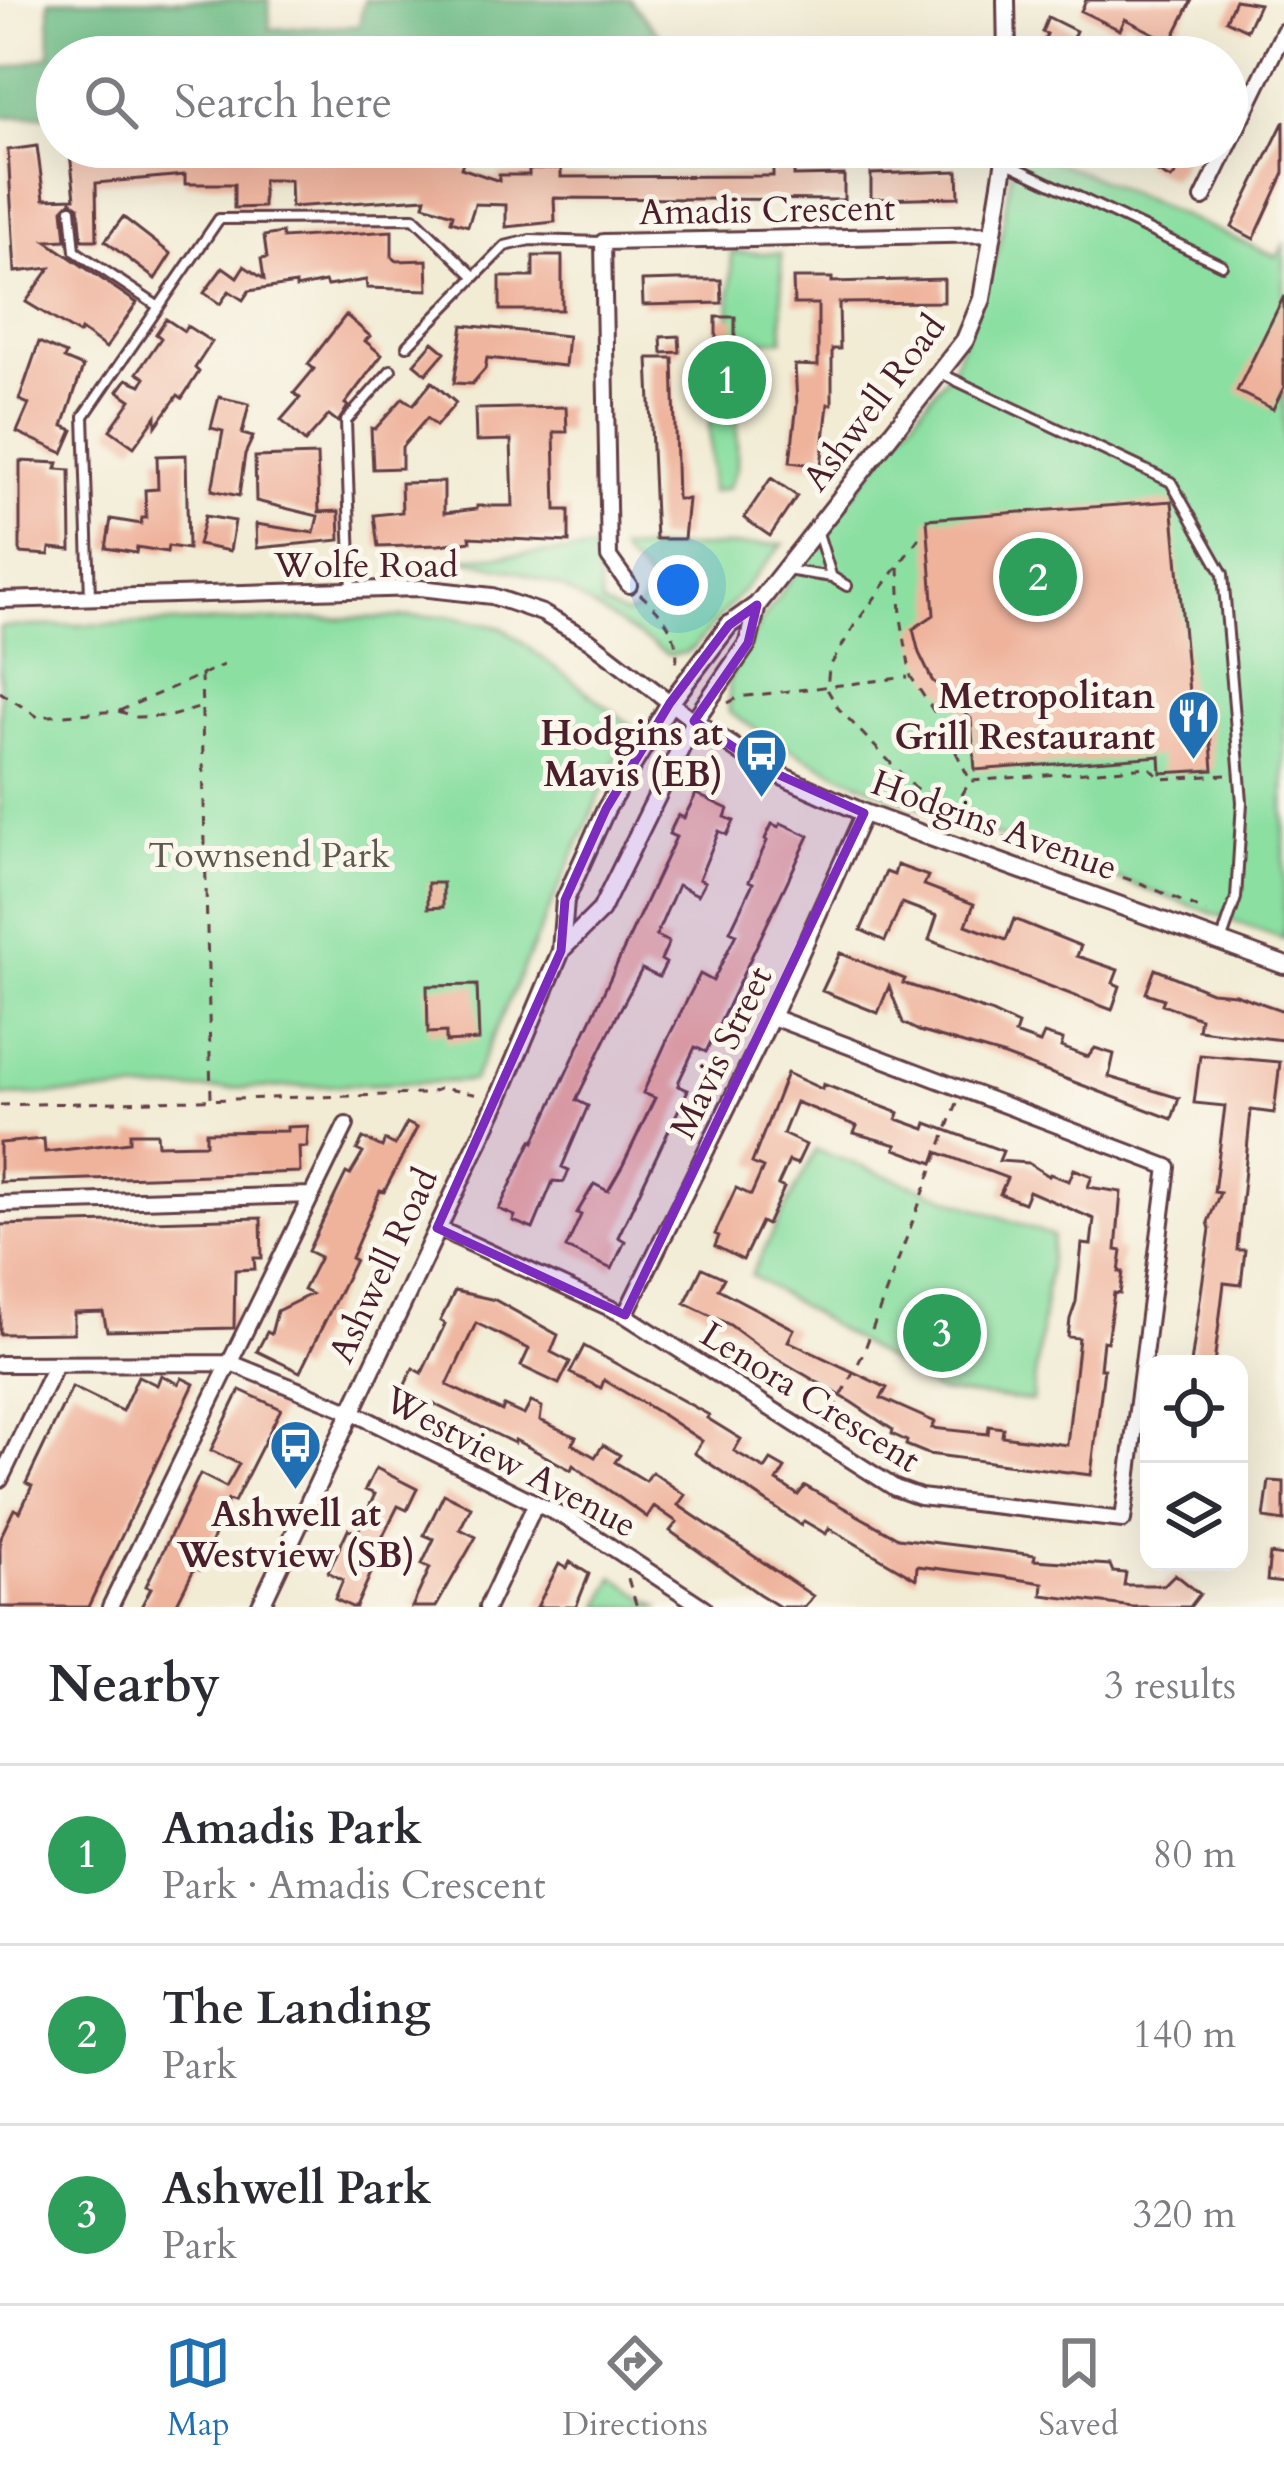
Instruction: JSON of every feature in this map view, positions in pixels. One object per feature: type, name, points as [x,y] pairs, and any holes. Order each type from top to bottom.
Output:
[{"type":"street","points":[[1006,0],[1006,36]]},
{"type":"street","points":[[1248,105],[1284,31]]},
{"type":"street","name":"Ashwell Road","points":[[260,1607],[498,1100],[561,951],[566,900],[606,808],[670,703],[729,625],[758,605],[942,374],[975,319],[1004,168]]},
{"type":"street","points":[[1203,198],[1218,168]]},
{"type":"street","name":"Amadis Crescent","points":[[629,585],[609,557],[603,242],[993,234]]},
{"type":"street","name":"Wolfe Road","points":[[0,601],[419,588],[492,596],[542,613],[589,640],[694,721]]},
{"type":"street","name":"Ashwell Road","points":[[561,951],[602,910],[694,721],[748,643],[758,605]]},
{"type":"street","name":"Hodgins Avenue","points":[[694,721],[768,770],[864,813],[1284,965]]},
{"type":"street","name":"Mavis Street","points":[[625,1315],[772,1017],[864,813]]},
{"type":"street","name":"Lenora Crescent","points":[[437,1228],[625,1315],[895,1488],[920,1497],[1123,1520],[1168,1167],[772,1017]]},
{"type":"street","points":[[110,1607],[346,1125]]},
{"type":"street","points":[[0,1204],[312,1195]]},
{"type":"street","name":"Ashwell Road","points":[[0,1364],[231,1363],[350,1411]]},
{"type":"street","points":[[0,1480],[56,1364]]},
{"type":"street","name":"Westview Avenue","points":[[350,1411],[536,1503],[635,1560],[703,1607]]},
{"type":"street","points":[[487,1607],[536,1503]]},
{"type":"lane","points":[[1032,168],[1222,265]]},
{"type":"lane","points":[[71,209],[75,251],[159,307]]},
{"type":"lane","points":[[90,598],[84,416],[219,219],[414,218],[473,275]]},
{"type":"lane","points":[[407,346],[505,246],[530,240],[603,242]]},
{"type":"lane","points":[[352,590],[346,421],[391,370]]},
{"type":"lane","points":[[942,374],[1171,482],[1223,574],[1242,802],[1236,898],[1221,942]]},
{"type":"lane","points":[[817,530],[832,577]]},
{"type":"lane","points":[[786,570],[832,577],[847,586]]},
{"type":"path","points":[[920,538],[829,668],[827,688],[838,708],[914,787],[952,813],[1006,839],[1143,884],[1206,912]]},
{"type":"path","points":[[899,566],[911,677],[939,719],[970,781]]},
{"type":"path","points":[[629,585],[668,623],[679,649],[676,667]]},
{"type":"path","points":[[0,692],[38,717],[118,711],[223,664]]},
{"type":"path","points":[[202,674],[211,1099]]},
{"type":"path","points":[[724,705],[739,697],[911,677]]},
{"type":"path","points":[[118,711],[137,717],[171,716],[202,707]]},
{"type":"path","points":[[970,781],[1149,767],[1161,779],[1240,774]]},
{"type":"path","points":[[952,813],[970,781]]},
{"type":"path","points":[[0,1105],[427,1094],[441,1088],[498,1100]]},
{"type":"path","points":[[818,1438],[863,1354],[962,1090]]},
{"type":"path","points":[[635,1560],[628,1580],[637,1607]]},
{"type":"highlighted area","points":[[757,605],[748,643],[694,721],[768,770],[864,813],[625,1315],[437,1228],[561,951],[565,900],[606,809],[670,703],[729,625]]},
{"type":"green space","points":[[49,0],[269,0],[270,29],[359,26],[364,0],[630,0],[660,36],[50,36]]},
{"type":"green space","points":[[36,60],[36,116],[0,117],[0,70]]},
{"type":"green space","points":[[1012,168],[1071,168],[1277,257],[1284,245],[1284,939],[903,801],[832,771],[729,712],[729,679],[761,622],[822,533],[952,369],[999,248]]},
{"type":"green space","points":[[732,252],[781,254],[783,340],[757,341],[737,407],[737,468],[728,488],[711,492],[708,354],[728,352]]},
{"type":"green space","points":[[783,544],[694,647],[669,655],[561,587],[457,558],[594,550],[602,605],[625,615],[638,611],[650,585],[620,550]]},
{"type":"green space","name":"Townsend Park","points":[[447,616],[503,628],[631,725],[473,1081],[0,1096],[0,627]]},
{"type":"green space","points":[[816,1150],[1053,1236],[1032,1401],[938,1392],[751,1275]]},
{"type":"green space","points":[[614,1577],[659,1607],[600,1607]]},
{"type":"building","points":[[1086,0],[1192,0],[1174,36],[1159,36],[1125,19],[1120,30],[1081,11]]},
{"type":"building","points":[[1235,0],[1259,4],[1247,30],[1226,20]]},
{"type":"building","points":[[1048,17],[1076,31],[1074,36],[1042,32]]},
{"type":"building","points":[[1284,121],[1284,173],[1254,239],[1232,227]]},
{"type":"building","points":[[36,146],[44,199],[75,198],[72,168],[461,168],[499,181],[499,175],[529,175],[529,169],[561,168],[561,177],[773,176],[773,168],[794,168],[794,176],[844,175],[844,200],[554,198],[555,222],[506,227],[506,205],[475,204],[468,226],[451,221],[453,214],[424,205],[426,198],[291,207],[290,180],[263,180],[263,207],[234,208],[234,184],[185,184],[185,175],[96,183],[97,240],[82,240],[79,207],[71,201],[63,209],[66,240],[46,241],[137,303],[106,348],[26,302],[50,268],[15,272],[8,150]]},
{"type":"building","points":[[1150,168],[1180,168],[1171,179]]},
{"type":"building","points":[[958,171],[959,197],[871,199],[871,174]]},
{"type":"building","points":[[123,217],[171,254],[155,279],[105,241]]},
{"type":"building","points":[[392,231],[392,257],[427,260],[428,290],[367,288],[366,280],[327,286],[325,282],[249,291],[243,300],[229,291],[220,304],[204,293],[223,267],[237,277],[244,266],[264,279],[264,236]]},
{"type":"building","points":[[533,256],[562,256],[562,310],[500,310],[500,277],[533,277]]},
{"type":"building","points":[[793,278],[832,278],[832,282],[944,279],[944,302],[839,303],[840,349],[832,349],[832,404],[828,404],[821,466],[790,462],[797,404],[795,365],[818,366],[818,304],[794,304]]},
{"type":"building","points":[[721,280],[722,303],[643,305],[642,281]]},
{"type":"building","points":[[1284,296],[1284,387],[1273,409],[1237,391]]},
{"type":"building","points":[[346,315],[370,336],[365,341],[382,355],[345,404],[338,422],[329,415],[305,442],[281,420],[300,398],[294,393],[314,369],[308,364]]},
{"type":"building","points":[[716,317],[735,317],[735,341],[716,341]]},
{"type":"building","points":[[166,319],[212,342],[182,398],[178,395],[156,426],[156,416],[134,447],[110,430],[131,400],[118,391],[127,379],[141,385],[145,378],[137,373],[161,338],[156,334]]},
{"type":"building","points":[[463,325],[568,336],[565,366],[487,358],[485,369],[472,384],[454,383]]},
{"type":"building","points":[[679,336],[680,352],[662,353],[661,337]]},
{"type":"building","points":[[39,342],[83,367],[63,426],[73,430],[63,453],[17,432],[29,404],[19,400]]},
{"type":"building","points":[[433,342],[445,352],[426,374],[414,364]]},
{"type":"building","points":[[648,358],[673,358],[677,499],[688,499],[684,539],[656,539]]},
{"type":"building","points":[[432,382],[456,403],[436,426],[427,418],[402,447],[402,468],[373,469],[371,428],[403,398],[413,405]]},
{"type":"building","points":[[219,397],[249,404],[242,434],[253,437],[245,454],[239,496],[212,490],[223,431],[211,428]]},
{"type":"building","points":[[566,407],[567,432],[554,432],[556,510],[569,510],[569,542],[470,537],[471,541],[439,545],[378,547],[374,515],[402,512],[401,483],[444,482],[444,513],[477,506],[513,506],[511,440],[476,441],[475,409]]},
{"type":"building","points":[[186,455],[188,549],[168,546],[167,552],[137,547],[136,553],[106,548],[111,519],[141,524],[146,518],[145,490],[158,489],[157,456]]},
{"type":"building","points":[[317,455],[319,512],[339,511],[340,540],[257,548],[256,524],[314,533],[318,516],[256,501],[255,457]]},
{"type":"building","points":[[20,461],[58,463],[56,469],[70,470],[71,550],[50,548],[49,555],[20,553]]},
{"type":"building","points":[[771,478],[797,496],[770,536],[744,518]]},
{"type":"building","points":[[1172,501],[1190,704],[1208,703],[1213,770],[1161,773],[1160,756],[975,770],[971,719],[932,680],[913,629],[934,615],[927,519]]},
{"type":"building","points":[[205,516],[235,521],[230,551],[198,545]]},
{"type":"building","points":[[696,794],[728,809],[725,817],[734,821],[727,835],[719,831],[699,879],[705,882],[698,895],[678,885],[656,936],[669,942],[661,960],[666,963],[659,977],[642,969],[576,1100],[588,1106],[562,1167],[569,1170],[564,1182],[553,1181],[533,1229],[513,1221],[515,1216],[499,1209],[676,837],[669,834],[678,815],[684,818]]},
{"type":"building","points":[[781,823],[809,836],[706,1052],[695,1047],[679,1081],[678,1086],[688,1090],[618,1237],[625,1241],[612,1269],[566,1248],[581,1215],[577,1213],[594,1184],[608,1191],[623,1165],[655,1098],[643,1093],[668,1038],[700,974],[713,981],[736,934],[730,931],[753,883],[749,881],[765,839],[772,824],[779,827]]},
{"type":"building","points":[[897,865],[928,876],[924,885],[974,904],[966,925],[1006,940],[1014,919],[1081,946],[1077,956],[1118,970],[1113,983],[1120,986],[1112,1010],[929,940],[937,916],[902,903],[885,941],[861,930],[886,872],[894,875]]},
{"type":"building","points":[[428,883],[443,883],[443,907],[428,908]]},
{"type":"building","points":[[840,953],[905,979],[903,983],[990,1012],[1018,1025],[1015,1034],[1040,1043],[1044,1034],[1063,1040],[1061,1047],[1088,1057],[1095,1048],[1114,1054],[1109,1077],[1179,1098],[1172,1119],[1005,1056],[919,1031],[903,1023],[889,986],[878,1013],[822,991]]},
{"type":"building","points":[[1155,969],[1211,992],[1235,994],[1284,1011],[1283,1040],[1198,1030],[1200,1018],[1146,993]]},
{"type":"building","points":[[477,985],[479,1040],[446,1042],[446,1032],[428,1033],[427,986]]},
{"type":"building","points":[[1200,1055],[1280,1062],[1274,1113],[1251,1110],[1237,1250],[1245,1250],[1241,1285],[1224,1283],[1215,1355],[1192,1355],[1208,1222],[1220,1193],[1214,1192],[1225,1106],[1194,1103]]},
{"type":"building","points":[[787,1073],[899,1113],[897,1119],[925,1129],[927,1123],[1003,1151],[999,1161],[1028,1163],[1069,1181],[1074,1169],[1092,1176],[1088,1187],[1121,1192],[1116,1250],[1122,1251],[1119,1272],[1123,1272],[1120,1294],[1114,1293],[1107,1342],[1103,1341],[1091,1475],[928,1454],[906,1445],[893,1430],[851,1402],[730,1325],[685,1303],[702,1268],[724,1278],[718,1289],[794,1329],[788,1341],[887,1388],[881,1398],[935,1422],[932,1428],[988,1434],[989,1426],[1003,1428],[1002,1436],[1067,1445],[1079,1338],[1068,1337],[1070,1319],[1082,1244],[1091,1245],[1094,1219],[1029,1191],[1024,1203],[1000,1194],[1007,1178],[937,1152],[933,1163],[895,1149],[897,1145],[854,1133],[857,1126],[796,1102],[783,1134],[806,1145],[797,1164],[789,1161],[778,1185],[784,1188],[767,1225],[761,1222],[743,1260],[715,1246],[719,1236],[715,1234],[736,1188],[751,1195],[763,1168],[752,1163]]},
{"type":"building","points":[[407,1123],[417,1128],[384,1192],[380,1191],[351,1258],[355,1260],[300,1372],[257,1351],[267,1332],[271,1334],[277,1311],[311,1294],[303,1290],[320,1257],[308,1251],[346,1173],[350,1175],[363,1153],[357,1150],[363,1138],[382,1147],[385,1140],[395,1145]]},
{"type":"building","points":[[308,1126],[307,1147],[299,1147],[300,1172],[0,1182],[0,1143],[44,1139],[45,1152],[130,1142],[130,1133],[157,1133],[158,1145],[206,1144],[206,1132],[287,1131],[287,1127]]},
{"type":"building","points":[[261,1218],[262,1258],[254,1258],[255,1269],[235,1270],[234,1328],[107,1331],[103,1312],[74,1313],[74,1333],[0,1334],[0,1225]]},
{"type":"building","points":[[455,1291],[495,1300],[558,1335],[551,1352],[570,1362],[559,1384],[521,1366],[529,1349],[476,1323],[447,1385],[502,1411],[504,1406],[524,1415],[531,1402],[542,1407],[540,1420],[576,1437],[572,1444],[595,1457],[603,1445],[620,1455],[615,1462],[646,1481],[652,1472],[685,1495],[678,1505],[813,1596],[805,1607],[780,1607],[759,1594],[670,1531],[677,1522],[654,1506],[647,1517],[573,1465],[571,1470],[403,1389],[413,1368],[422,1373]]},
{"type":"building","points":[[584,1346],[709,1415],[741,1439],[734,1451],[765,1469],[771,1460],[785,1468],[777,1481],[798,1495],[805,1486],[898,1538],[1035,1555],[1034,1560],[1110,1565],[1113,1572],[1126,1573],[1124,1585],[1164,1585],[1175,1574],[1200,1594],[1190,1607],[1133,1607],[1042,1595],[1043,1583],[997,1576],[917,1566],[916,1579],[829,1528],[826,1534],[804,1521],[801,1525],[694,1453],[702,1441],[663,1415],[604,1380],[601,1388],[570,1373]]},
{"type":"building","points":[[161,1375],[179,1384],[182,1378],[194,1384],[88,1607],[0,1607],[0,1538],[14,1509],[20,1512],[32,1486],[26,1483],[72,1387],[122,1411],[138,1376],[157,1385]]},
{"type":"building","points":[[240,1390],[281,1409],[234,1502],[228,1500],[200,1570],[195,1567],[175,1607],[141,1607],[151,1588],[146,1586],[200,1474],[226,1487],[239,1464],[211,1450]]},
{"type":"building","points":[[376,1468],[417,1489],[407,1510],[398,1506],[366,1570],[371,1573],[356,1607],[352,1607],[335,1599],[343,1580],[328,1572],[348,1529],[357,1533],[375,1494],[365,1490]]},
{"type":"building","points":[[1269,1481],[1284,1482],[1284,1521],[1264,1518]]},
{"type":"building","points":[[444,1494],[471,1507],[460,1529],[476,1537],[436,1607],[412,1607],[430,1568],[422,1564],[434,1539],[424,1535]]},
{"type":"building","points":[[1270,1554],[1284,1556],[1284,1583],[1267,1581]]},
{"type":"building","points":[[570,1562],[589,1574],[576,1607],[537,1607],[559,1564],[567,1568]]},
{"type":"place","name":"Amadis Park","points":[[727,380]]},
{"type":"place","name":"The Landing","points":[[1038,577]]},
{"type":"place","name":"Metropolitan Grill Restaurant","points":[[1194,762]]},
{"type":"place","name":"Hodgins at Mavis (EB)","points":[[762,799]]},
{"type":"place","name":"Ashwell Park","points":[[942,1333]]},
{"type":"place","name":"Ashwell at Westview (SB)","points":[[296,1491]]}]
